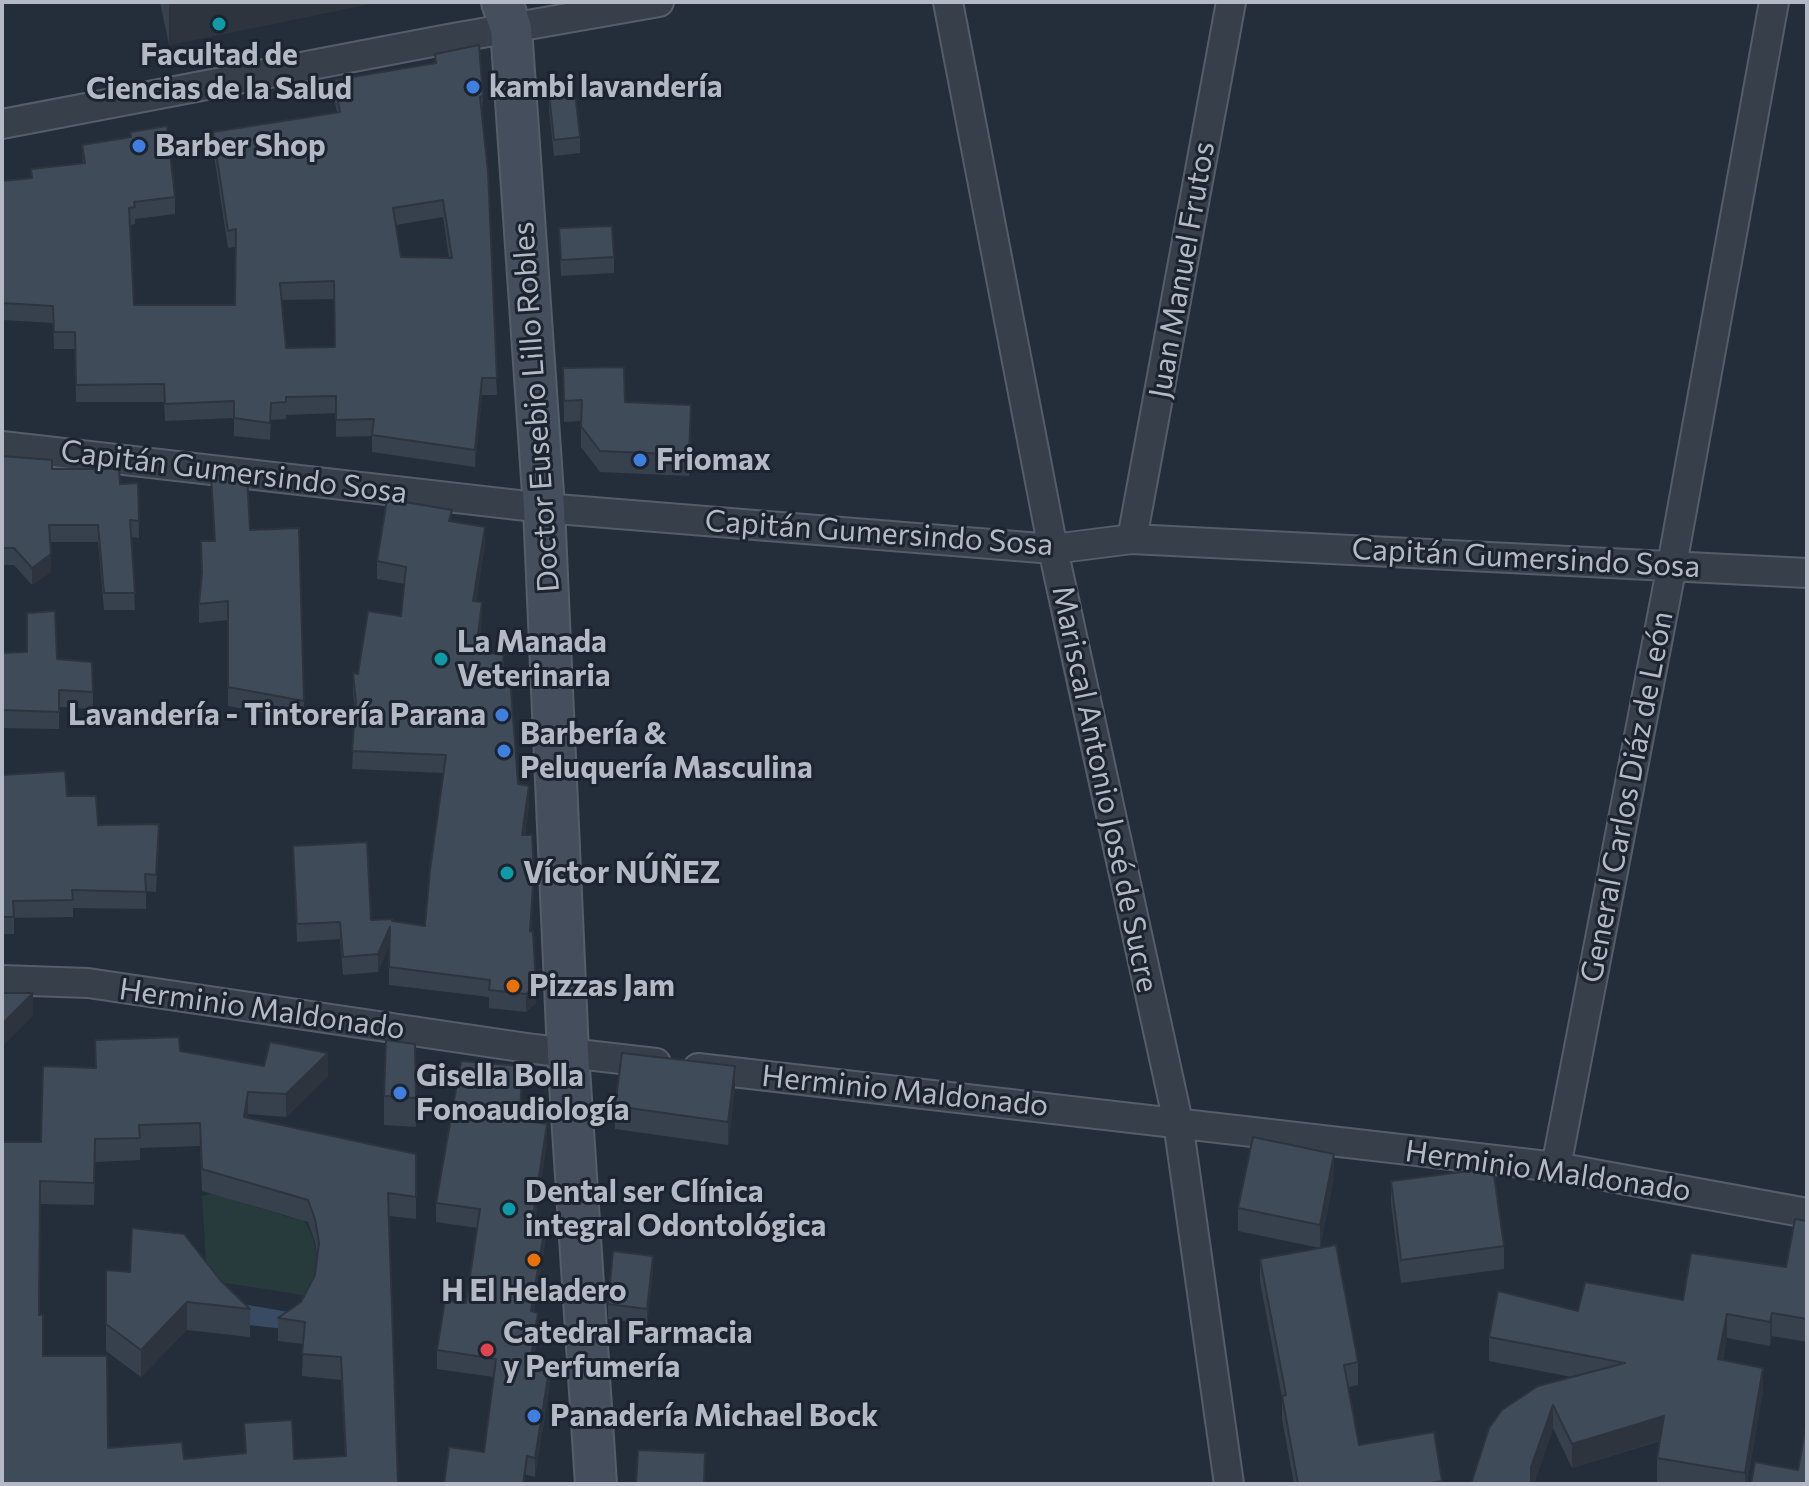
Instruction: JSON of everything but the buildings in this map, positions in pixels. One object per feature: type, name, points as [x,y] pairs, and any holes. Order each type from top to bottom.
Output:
[{"type":"main road","name":"Doctor Eusebio Lillo Robles","points":[[506,15],[544,508],[568,1053],[596,1484]]},
{"type":"street","points":[[2,124],[506,15],[659,2]]},
{"type":"street","name":"Mariscal Antonio José de Sucre","points":[[948,2],[1053,549],[1178,1122],[1229,1484]]},
{"type":"street","name":"Juan Manuel Frutos","points":[[1132,539],[1231,2]]},
{"type":"street","name":"General Carlos Diáz de León","points":[[1556,1167],[1672,565],[1774,2]]},
{"type":"street","name":"Capitán Gumersindo Sosa","points":[[2,446],[544,508],[1053,549],[1132,539],[1807,573]]},
{"type":"street","name":"Herminio Maldonado","points":[[2,980],[88,983],[568,1053],[1556,1167],[1807,1213]]},
{"type":"shaded area","points":[[235,1186],[230,1199],[292,1218],[296,1212],[304,1221],[316,1252],[315,1297],[207,1280],[202,1196]]},
{"type":"water","points":[[214,1299],[306,1315],[293,1330],[240,1324]]},
{"type":"place","name":"Facultad de Ciencias de la Salud","points":[[219,24]]},
{"type":"place","name":"kambi lavandería","points":[[473,87]]},
{"type":"place","name":"Barber Shop","points":[[139,146]]},
{"type":"place","name":"Friomax","points":[[640,460]]},
{"type":"place","name":"La Manada Veterinaria","points":[[441,659]]},
{"type":"place","name":"Lavandería - Tintorería Parana","points":[[502,715]]},
{"type":"place","name":"Barbería & Peluquería Masculina","points":[[504,751]]},
{"type":"place","name":"Víctor NÚÑEZ","points":[[507,873]]},
{"type":"place","name":"Pizzas Jam","points":[[513,986]]},
{"type":"place","name":"Gisella Bolla Fonoaudiología","points":[[400,1093]]},
{"type":"place","name":"Dental ser Clínica integral Odontológica","points":[[509,1209]]},
{"type":"place","name":"H El Heladero","points":[[534,1260]]},
{"type":"place","name":"Catedral Farmacia y Perfumería","points":[[487,1350]]},
{"type":"place","name":"Panadería Michael Bock","points":[[534,1416]]}]
